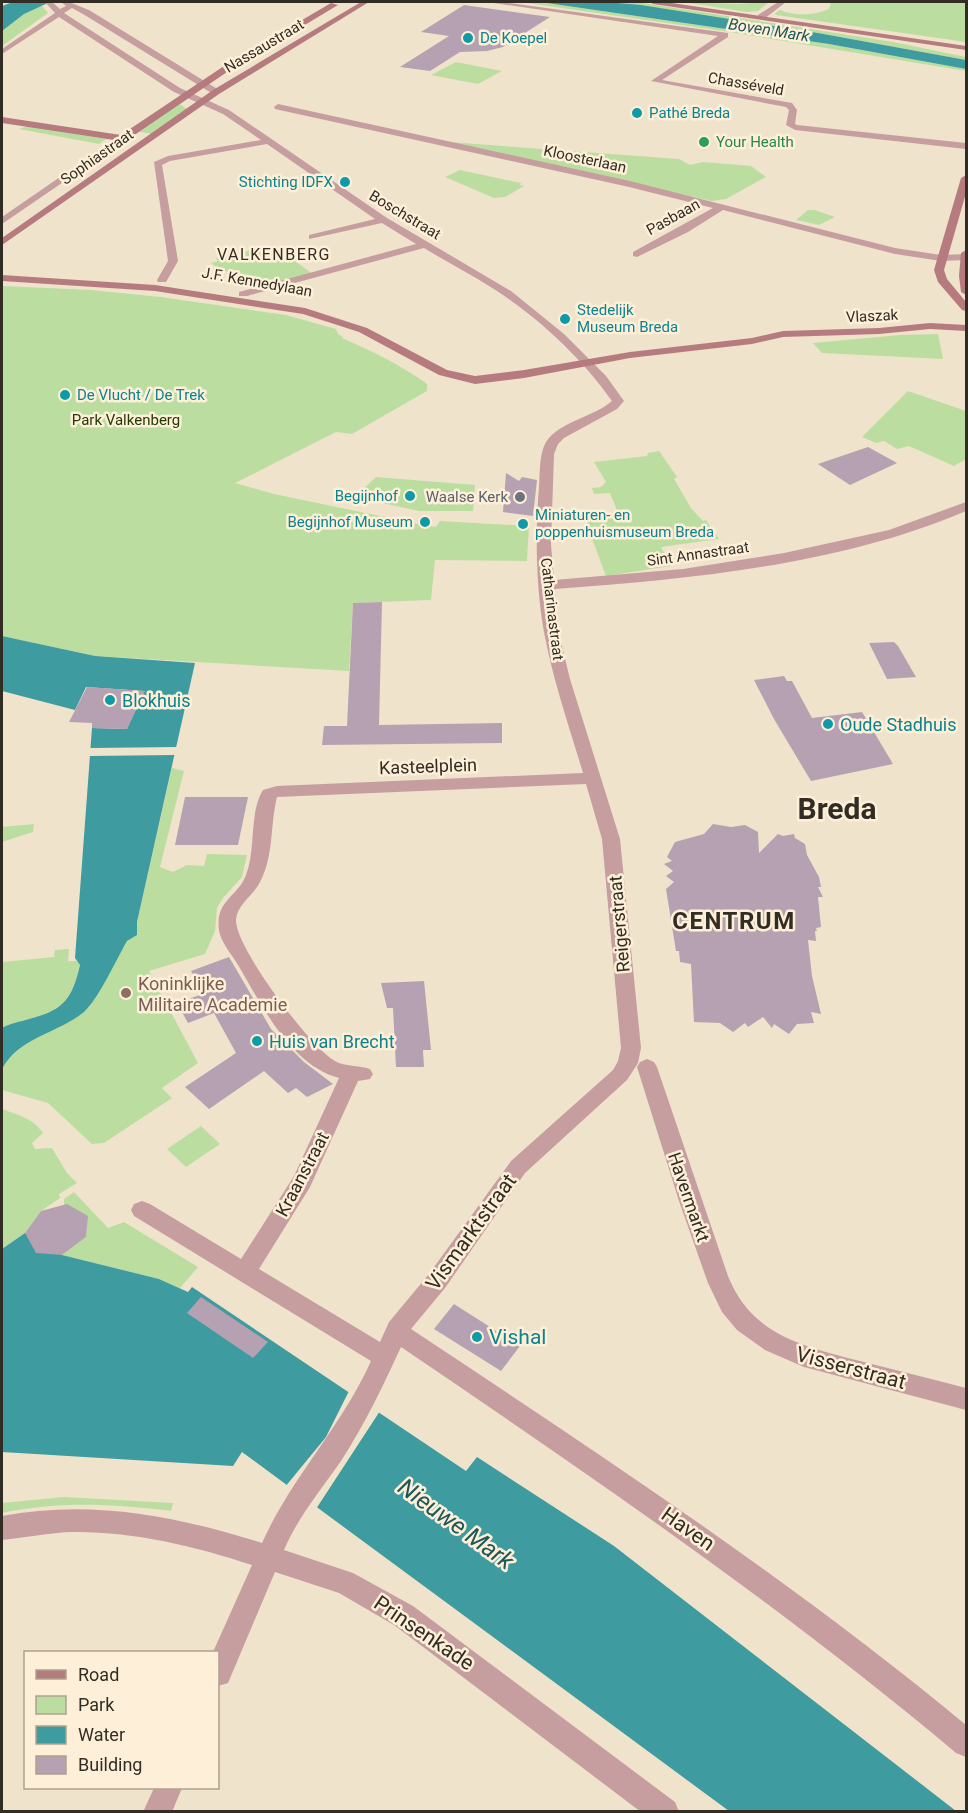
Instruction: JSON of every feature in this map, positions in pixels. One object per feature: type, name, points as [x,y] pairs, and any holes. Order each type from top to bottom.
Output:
[{"type":"street","points":[[2,52],[59,12],[68,3],[84,2]]},
{"type":"street","name":"Nassaustraat","points":[[194,89],[341,2]]},
{"type":"street","name":"Nassaustraat","points":[[209,96],[365,2]]},
{"type":"street","name":"Chasséveld","points":[[491,2],[725,35],[655,81],[789,105],[793,110],[790,125],[794,127],[966,146]]},
{"type":"street","points":[[653,2],[966,50]]},
{"type":"street","points":[[761,17],[782,2]]},
{"type":"street","points":[[50,3],[59,12],[209,96]]},
{"type":"street","points":[[68,3],[194,89],[209,96]]},
{"type":"street","name":"Sophiastraat","points":[[2,221],[194,89]]},
{"type":"street","name":"Sophiastraat","points":[[2,242],[209,96]]},
{"type":"street","name":"Boschstraat","points":[[209,96],[220,108],[321,179],[383,220],[482,277],[526,306],[553,329],[585,362],[614,393],[618,401]]},
{"type":"street","name":"Kloosterlaan","points":[[278,107],[723,206],[883,247],[966,257]]},
{"type":"street","points":[[2,120],[146,140]]},
{"type":"street","points":[[5,130],[22,122]]},
{"type":"street","points":[[5,130],[69,141]]},
{"type":"street","points":[[158,284],[173,261],[157,167],[160,162],[270,141]]},
{"type":"street","points":[[89,145],[130,151]]},
{"type":"street","points":[[966,178],[939,270],[942,280],[966,308]]},
{"type":"street","name":"Pasbaan","points":[[637,254],[684,230],[723,206]]},
{"type":"street","points":[[313,237],[383,220]]},
{"type":"street","points":[[243,294],[424,245]]},
{"type":"street","points":[[966,253],[964,276],[966,292]]},
{"type":"street","name":"J.F. Kennedylaan","points":[[2,271],[158,284],[243,294],[314,307],[354,318],[456,371],[493,378]]},
{"type":"street","name":"J.F. Kennedylaan","points":[[2,278],[158,284],[314,313],[363,330],[443,373],[468,379],[493,378],[585,362]]},
{"type":"street","name":"Vlaszak","points":[[585,362],[752,341],[815,337],[827,333],[947,326],[966,328]]},
{"type":"street","name":"Vlaszak","points":[[919,328],[966,334]]},
{"type":"street","name":"Catharinastraat","points":[[592,778],[561,679],[551,630],[546,585],[545,495],[550,447],[560,435],[618,401]]},
{"type":"street","name":"Sint Annastraat","points":[[546,585],[730,568],[862,542],[928,523],[966,506]]},
{"type":"street","name":"Kasteelplein","points":[[357,1073],[327,1065],[304,1044],[284,1019],[228,933],[226,921],[230,908],[256,872],[270,794],[277,791],[592,778]]},
{"type":"street","name":"Reigerstraat","points":[[592,778],[609,830],[613,855],[631,1048],[623,1072]]},
{"type":"street","name":"Havermarkt","points":[[623,1072],[654,1066],[694,1215],[730,1305],[744,1321]]},
{"type":"street","name":"Vismarktstraat","points":[[268,1557],[285,1519],[333,1451],[368,1394],[396,1332],[437,1281],[518,1167],[623,1072]]},
{"type":"street","name":"Kraanstraat","points":[[245,1272],[302,1181],[357,1073]]},
{"type":"street","points":[[142,1210],[385,1357]]},
{"type":"street","name":"Visserstraat","points":[[744,1321],[768,1340],[804,1357],[966,1399]]},
{"type":"street","name":"Haven","points":[[396,1332],[606,1472],[722,1553],[818,1624],[966,1743]]},
{"type":"street","name":"Prinsenkade","points":[[2,1528],[50,1520],[105,1521],[184,1533],[344,1582],[398,1611],[423,1628],[665,1812]]},
{"type":"street","points":[[219,1671],[268,1557]]},
{"type":"street","points":[[158,1812],[168,1789]]},
{"type":"green space","points":[[520,2],[540,2],[829,44],[966,69],[966,71],[723,31]]},
{"type":"green space","points":[[606,2],[637,2],[893,42],[966,57],[966,60],[818,33]]},
{"type":"green space","points":[[683,2],[738,4],[769,2],[758,11],[747,12]]},
{"type":"green space","points":[[831,2],[966,2],[966,42],[776,15],[775,13],[780,10],[798,14],[817,13],[829,9]]},
{"type":"green space","points":[[41,5],[48,13],[2,46],[2,31],[24,14]]},
{"type":"green space","points":[[456,62],[502,71],[478,84],[431,75]]},
{"type":"green space","points":[[178,103],[187,109],[152,134],[135,131]]},
{"type":"green space","points":[[28,126],[106,139],[99,144],[19,129]]},
{"type":"green space","points":[[448,142],[679,159],[690,165],[703,162],[751,166],[766,177],[726,199],[712,201]]},
{"type":"green space","points":[[460,170],[521,183],[520,185],[524,186],[505,197],[494,198],[445,177]]},
{"type":"green space","points":[[808,210],[835,217],[819,225],[796,220]]},
{"type":"green space","points":[[274,245],[311,273],[255,289],[230,284],[241,276],[219,269],[211,263],[218,261],[216,258]]},
{"type":"green space","name":"Park Valkenberg","points":[[2,286],[91,290],[161,297],[286,315],[336,329],[342,338],[417,377],[427,384],[427,391],[352,434],[336,432],[235,483],[274,494],[428,526],[436,527],[440,521],[529,526],[527,561],[435,560],[431,600],[353,603],[349,671],[95,656],[2,636]]},
{"type":"green space","points":[[938,334],[943,359],[822,353],[813,343],[900,335]]},
{"type":"green space","points":[[908,391],[966,411],[966,459],[954,466],[909,446],[897,449],[884,441],[876,443],[862,437]]},
{"type":"green space","points":[[659,451],[677,477],[674,479],[691,508],[703,521],[706,520],[719,539],[661,547],[671,566],[606,576],[591,536],[587,536],[587,516],[618,513],[610,493],[594,494],[592,488],[601,487],[606,482],[594,462],[647,456],[648,453]]},
{"type":"green space","points":[[376,477],[475,485],[473,511],[419,511],[355,497]]},
{"type":"green space","points":[[172,768],[184,771],[160,867],[173,872],[187,865],[204,866],[207,854],[247,855],[242,877],[217,908],[215,931],[205,954],[149,971],[198,1063],[162,1088],[172,1098],[104,1143],[92,1144],[48,1103],[2,1090],[2,1069],[7,1059],[28,1042],[89,1007],[127,941],[137,935],[137,922]]},
{"type":"green space","points":[[34,824],[33,832],[2,842],[2,827]]},
{"type":"green space","points":[[69,949],[68,961],[77,961],[80,964],[74,986],[65,1001],[51,1011],[2,1028],[2,962],[54,957],[55,950]]},
{"type":"green space","points":[[2,1109],[35,1124],[43,1133],[32,1143],[35,1149],[52,1148],[67,1173],[77,1183],[59,1194],[60,1198],[41,1211],[25,1233],[2,1249]]},
{"type":"green space","points":[[201,1126],[220,1144],[186,1167],[167,1149]]},
{"type":"green space","points":[[74,1192],[108,1228],[124,1222],[198,1267],[180,1288],[159,1279],[62,1255],[86,1237],[87,1216],[64,1205],[64,1199]]},
{"type":"green space","points":[[64,1497],[173,1503],[171,1511],[66,1505],[2,1513],[2,1503]]},
{"type":"water","points":[[13,2],[50,2],[24,14],[2,31],[2,6]]},
{"type":"water","name":"Boven Mark","points":[[540,2],[606,2],[641,5],[818,33],[966,60],[966,69],[829,44]]},
{"type":"water","points":[[2,636],[95,656],[195,663],[137,922],[137,935],[127,941],[101,988],[84,1012],[28,1043],[9,1058],[2,1069],[2,1028],[51,1012],[65,1001],[74,987],[80,965],[75,958],[92,728],[127,729],[144,691],[86,687],[75,710],[2,691]]},
{"type":"water","name":"Nieuwe Mark","points":[[25,1233],[62,1255],[159,1279],[188,1292],[192,1287],[466,1471],[477,1457],[614,1546],[956,1811],[729,1811],[242,1452],[233,1466],[2,1452],[2,1249]]},
{"type":"pier","points":[[177,747],[175,755],[90,756],[90,748]]},
{"type":"pier","points":[[349,1391],[380,1411],[316,1509],[285,1487],[326,1437]]},
{"type":"building","name":"De Koepel","points":[[464,5],[550,17],[503,47],[487,51],[460,52],[430,71],[400,67],[449,36],[421,32]]},
{"type":"building","points":[[868,447],[897,463],[850,485],[818,464]]},
{"type":"building","name":"Waalse Kerk","points":[[506,473],[519,481],[522,477],[537,480],[533,516],[503,512]]},
{"type":"building","points":[[382,602],[379,725],[502,723],[502,743],[322,745],[324,726],[347,726],[353,603]]},
{"type":"building","points":[[894,642],[916,677],[887,679],[869,643]]},
{"type":"building","name":"Oude Stadhuis","points":[[784,676],[787,681],[792,681],[812,718],[862,712],[893,764],[811,781],[754,680]]},
{"type":"building","name":"Blokhuis","points":[[87,687],[145,691],[127,729],[92,728],[92,723],[69,722]]},
{"type":"building","points":[[185,797],[248,797],[238,845],[175,845]]},
{"type":"building","points":[[713,824],[731,827],[745,825],[758,832],[759,853],[778,834],[783,836],[794,834],[795,838],[805,844],[807,855],[819,877],[821,887],[818,887],[823,897],[818,897],[821,927],[816,928],[816,941],[808,940],[812,976],[821,1014],[811,1012],[814,1023],[797,1024],[789,1034],[774,1024],[772,1028],[763,1017],[748,1027],[745,1023],[733,1032],[720,1023],[694,1022],[691,964],[680,962],[679,951],[676,951],[666,889],[674,882],[666,876],[673,871],[664,864],[672,861],[667,857],[675,842],[704,834]]},
{"type":"building","name":"Huis van Brecht","points":[[229,957],[271,1029],[304,1062],[333,1084],[307,1097],[296,1088],[288,1093],[264,1071],[209,1109],[185,1087],[236,1053],[214,1013],[188,1023],[177,1003],[203,994],[191,971]]},
{"type":"building","points":[[424,981],[431,1050],[423,1050],[424,1067],[396,1067],[393,1008],[387,1008],[381,983]]},
{"type":"building","points":[[67,1204],[88,1216],[86,1237],[62,1255],[36,1253],[25,1233],[41,1211]]},
{"type":"building","points":[[201,1297],[268,1342],[253,1358],[187,1313]]},
{"type":"building","name":"Vishal","points":[[454,1304],[520,1346],[501,1371],[434,1329]]},
{"type":"place","name":"De Koepel","points":[[468,38]]},
{"type":"place","name":"Pathé Breda","points":[[637,113]]},
{"type":"place","name":"Your Health","points":[[704,142]]},
{"type":"place","name":"Stichting IDFX","points":[[345,182]]},
{"type":"place","name":"Stedelijk Museum Breda","points":[[565,319]]},
{"type":"place","name":"De Vlucht / De Trek","points":[[65,395]]},
{"type":"place","name":"Begijnhof","points":[[410,496]]},
{"type":"place","name":"Waalse Kerk","points":[[520,497]]},
{"type":"place","name":"Begijnhof Museum","points":[[425,522]]},
{"type":"place","name":"Miniaturen- en poppenhuismuseum Breda","points":[[523,524]]},
{"type":"place","name":"Blokhuis","points":[[110,700]]},
{"type":"place","name":"Oude Stadhuis","points":[[828,724]]},
{"type":"place","name":"Koninklijke Militaire Academie","points":[[126,993]]},
{"type":"place","name":"Huis van Brecht","points":[[257,1041]]},
{"type":"place","name":"Vishal","points":[[477,1337]]},
{"type":"district","name":"VALKENBERG","points":[[274,254]]},
{"type":"district","name":"Breda","points":[[837,808]]},
{"type":"district","name":"CENTRUM","points":[[734,921]]}]
